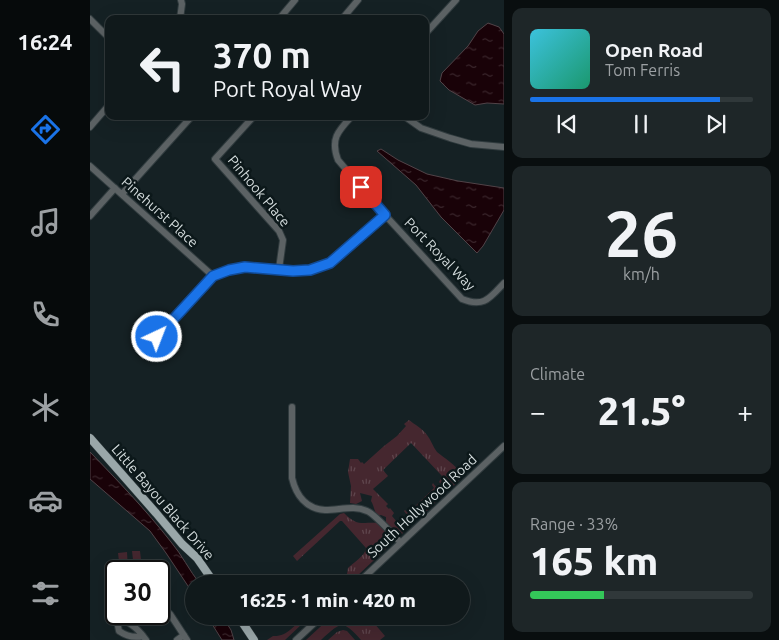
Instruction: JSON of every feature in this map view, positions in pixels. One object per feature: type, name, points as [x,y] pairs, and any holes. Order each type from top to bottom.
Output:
[{"type":"main road","name":"Little Bayou Black Drive","points":[[90,438],[182,544],[197,558],[209,575]]},
{"type":"main road","points":[[244,625],[254,640]]},
{"type":"street","points":[[181,0],[181,15]]},
{"type":"street","points":[[282,15],[295,0]]},
{"type":"street","points":[[345,15],[358,0]]},
{"type":"street","points":[[429,30],[456,0]]},
{"type":"street","points":[[90,18],[105,34]]},
{"type":"street","points":[[91,122],[105,109]]},
{"type":"street","points":[[122,194],[188,120]]},
{"type":"street","name":"Pinhook Place","points":[[250,120],[215,159],[279,231],[282,240],[279,269]]},
{"type":"street","name":"Port Royal Way","points":[[348,120],[340,129],[334,141],[334,151],[338,160],[385,215],[462,299],[471,303],[482,302],[491,297],[504,282]]},
{"type":"street","points":[[410,120],[421,128],[450,138],[471,144],[504,147]]},
{"type":"street","name":"Pinehurst Place","points":[[90,166],[213,276]]},
{"type":"street","points":[[90,216],[115,188]]},
{"type":"street","points":[[157,337],[213,276],[245,267],[293,271],[310,270],[330,263],[385,215]]},
{"type":"street","points":[[292,407],[292,478],[300,498],[319,506],[361,509],[370,512],[401,543]]},
{"type":"street","name":"South Hollywood Road","points":[[367,575],[504,446]]},
{"type":"street","points":[[170,614],[186,637],[177,640]]},
{"type":"street","points":[[296,640],[312,625]]},
{"type":"green space","points":[[409,420],[421,428],[437,452],[456,468],[460,479],[453,486],[445,488],[439,482],[442,476],[411,443],[383,470],[388,476],[373,489],[388,504],[386,506],[394,513],[392,516],[397,522],[402,519],[406,523],[406,529],[402,534],[398,535],[386,524],[386,517],[378,516],[371,501],[372,496],[360,493],[362,501],[356,504],[350,503],[351,486],[348,472],[350,459],[358,459],[364,464],[397,436],[406,426],[404,424]]},
{"type":"green space","points":[[433,483],[440,492],[440,496],[419,518],[410,518],[404,511],[408,513],[434,488]]},
{"type":"green space","points":[[344,513],[356,522],[378,523],[393,539],[391,544],[358,575],[347,575],[348,568],[361,556],[366,548],[340,521],[297,561],[293,556],[340,514]]},
{"type":"green space","points":[[132,551],[140,551],[141,560],[133,560]]},
{"type":"green space","points":[[127,552],[127,560],[119,560],[118,553]]},
{"type":"green space","points":[[301,625],[285,640],[267,640],[273,636],[282,635]]},
{"type":"green space","points":[[322,625],[341,625],[333,629],[321,640],[306,640]]},
{"type":"green space","points":[[341,625],[376,625],[385,636],[380,640],[361,640],[345,626]]},
{"type":"green space","points":[[347,631],[355,640],[328,640],[337,632]]},
{"type":"water","points":[[488,23],[499,27],[504,34],[504,104],[487,103],[475,105],[449,90],[440,81],[442,73],[468,46],[478,31]]},
{"type":"water","points":[[381,149],[398,160],[427,174],[504,188],[504,210],[477,253],[441,217],[416,185],[377,151]]},
{"type":"water","points":[[90,452],[142,507],[175,547],[194,575],[185,575],[185,582],[150,531],[90,479]]},
{"type":"water","points":[[213,625],[228,625],[231,630],[234,640],[222,640]]},
{"type":"route","points":[[157,337],[213,276],[245,267],[293,271],[310,270],[330,263],[385,215],[361,187]]}]
